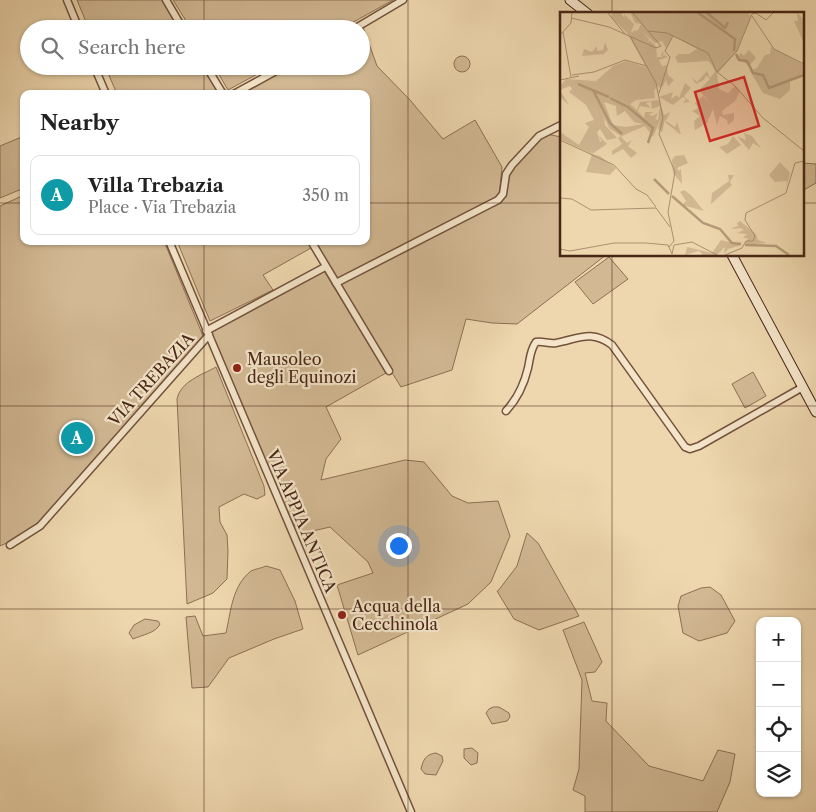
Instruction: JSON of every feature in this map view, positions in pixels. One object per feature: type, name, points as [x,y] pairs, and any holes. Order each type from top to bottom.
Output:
[{"type":"street","points":[[68,0],[76,20]]},
{"type":"street","points":[[166,0],[178,20]]},
{"type":"street","points":[[369,20],[403,0]]},
{"type":"street","points":[[570,0],[585,12]]},
{"type":"street","points":[[98,75],[104,90]]},
{"type":"street","points":[[211,75],[221,90]]},
{"type":"street","points":[[241,90],[269,75]]},
{"type":"street","points":[[336,283],[498,200],[503,194],[506,174],[512,164],[539,136],[560,125]]},
{"type":"street","name":"VIA APPIA ANTICA","points":[[170,245],[411,812]]},
{"type":"street","points":[[313,245],[389,371]]},
{"type":"street","points":[[733,256],[816,412]]},
{"type":"street","name":"VIA TREBAZIA","points":[[10,546],[40,526],[208,333],[325,267]]},
{"type":"street","points":[[506,411],[521,390],[532,347],[536,342],[552,343],[586,336],[605,340],[618,352],[685,447],[690,449],[699,446],[803,387]]},
{"type":"shaded area","points":[[77,0],[163,0],[175,20],[85,20]]},
{"type":"shaded area","points":[[173,0],[393,0],[357,20],[185,20]]},
{"type":"shaded area","points":[[370,46],[377,66],[410,100],[443,139],[475,120],[502,167],[499,198],[511,169],[542,133],[560,137],[560,256],[605,256],[517,324],[466,319],[452,370],[401,387],[314,245],[370,245],[370,90],[248,90],[275,75],[370,75]]},
{"type":"shaded area","points":[[459,56],[465,56],[470,61],[468,70],[459,72],[454,67],[454,61]]},
{"type":"shaded area","points":[[109,75],[207,75],[217,90],[115,90]]},
{"type":"shaded area","points":[[219,75],[256,75],[228,90]]},
{"type":"shaded area","points":[[20,138],[20,190],[0,198],[0,146]]},
{"type":"shaded area","points":[[804,163],[816,164],[816,183],[804,190]]},
{"type":"shaded area","points":[[20,197],[20,245],[166,245],[203,336],[38,523],[0,546],[0,206]]},
{"type":"shaded area","points":[[179,245],[309,245],[311,248],[263,275],[273,290],[210,321]]},
{"type":"shaded area","points":[[609,257],[628,279],[593,304],[575,282]]},
{"type":"shaded area","points":[[324,271],[386,373],[326,407],[341,439],[326,459],[321,480],[405,460],[424,462],[452,496],[468,503],[498,501],[510,536],[491,582],[468,604],[358,655],[337,585],[373,573],[368,562],[330,527],[300,534],[286,511],[210,331]]},
{"type":"shaded area","points":[[216,367],[264,486],[265,495],[257,499],[244,494],[219,507],[220,522],[227,535],[227,579],[213,593],[187,604],[177,399],[187,383]]},
{"type":"shaded area","points":[[753,372],[766,396],[745,408],[732,384]]},
{"type":"shaded area","points":[[527,533],[538,543],[579,616],[539,630],[514,619],[497,591],[517,566]]},
{"type":"shaded area","points":[[266,566],[280,570],[295,601],[303,629],[229,658],[208,687],[192,688],[186,617],[195,616],[203,636],[226,633],[233,599],[240,584],[251,571]]},
{"type":"shaded area","points":[[710,587],[721,595],[735,621],[727,633],[699,641],[683,633],[678,606],[681,596],[701,588]]},
{"type":"shaded area","points":[[145,619],[158,621],[160,624],[152,632],[133,639],[129,633],[134,625]]},
{"type":"shaded area","points":[[584,622],[602,662],[595,672],[585,673],[592,701],[607,703],[606,721],[649,766],[703,781],[718,750],[735,754],[730,782],[717,812],[585,812],[585,796],[573,790],[579,769],[582,680],[563,630]]},
{"type":"shaded area","points":[[493,707],[499,707],[509,713],[510,717],[507,721],[492,724],[486,713]]},
{"type":"shaded area","points":[[472,748],[478,753],[477,763],[471,765],[464,758],[464,749]]},
{"type":"shaded area","points":[[436,753],[442,756],[443,761],[436,775],[425,774],[421,769],[424,760],[427,756]]},
{"type":"place","name":"Mausoleo degli Equinozi","points":[[237,368]]},
{"type":"place","name":"Villa Trebazia","points":[[77,438]]},
{"type":"place","name":"Acqua della Cecchinola","points":[[342,615]]}]
